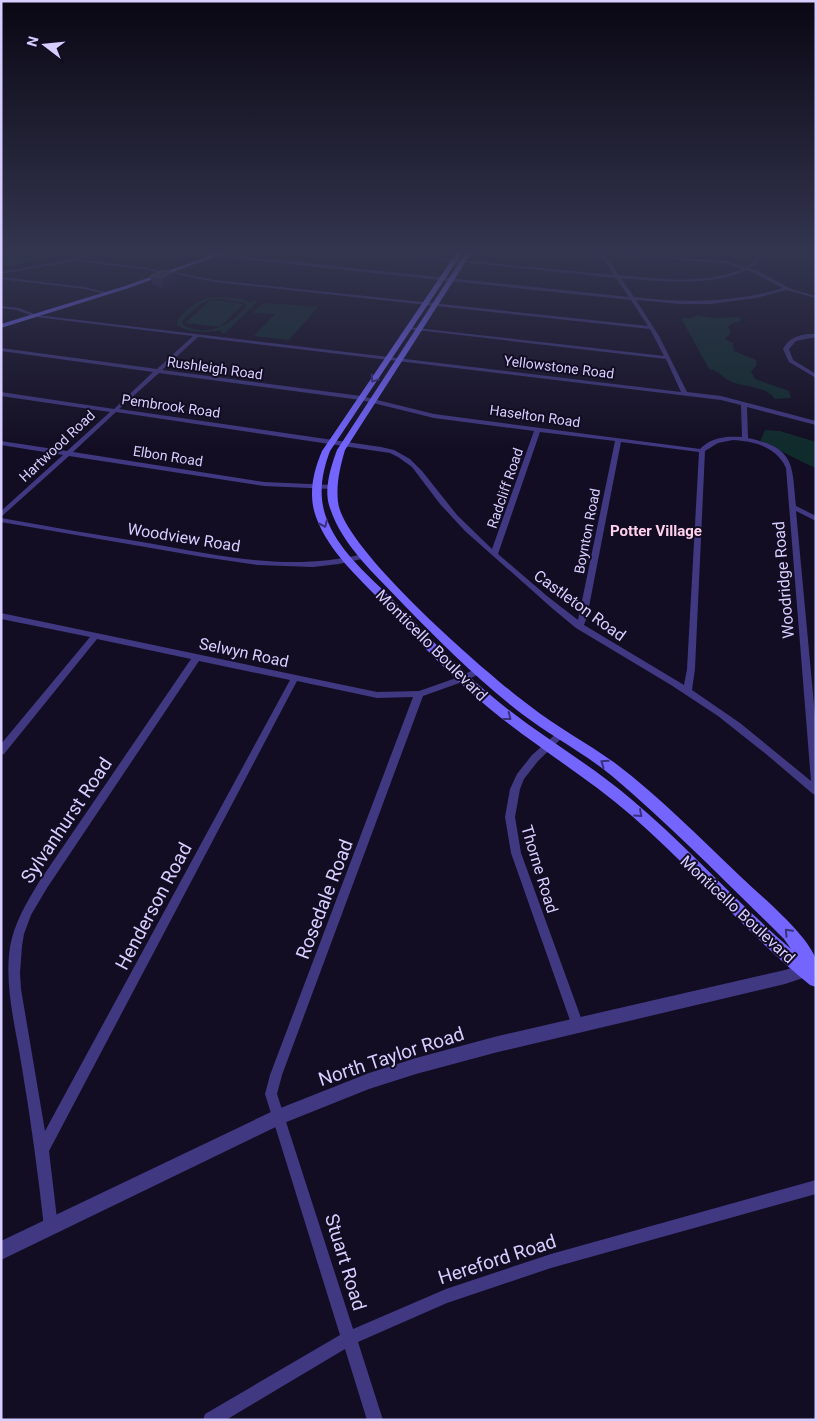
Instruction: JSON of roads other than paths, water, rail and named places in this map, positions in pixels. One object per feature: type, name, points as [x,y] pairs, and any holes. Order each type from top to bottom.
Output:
[{"type":"main road","points":[[1,326],[28,318]]},
{"type":"main road","name":"Monticello Boulevard","points":[[420,318],[321,465],[317,501],[328,533],[348,561],[462,679],[513,721],[581,768],[639,814],[723,897],[814,970]]},
{"type":"main road","name":"Monticello Boulevard","points":[[338,442],[332,487],[333,503],[339,521],[348,537],[363,556],[478,671],[511,698],[610,767],[657,806],[790,934],[814,970]]},
{"type":"street","name":"Yellowstone Road","points":[[56,318],[721,398],[816,423]]},
{"type":"street","points":[[562,318],[651,328]]},
{"type":"street","points":[[645,318],[668,358],[685,394]]},
{"type":"street","points":[[413,329],[668,358]]},
{"type":"street","name":"Hartwood Road","points":[[1,515],[197,335]]},
{"type":"street","points":[[816,335],[793,340],[788,344],[786,350],[792,361],[816,376]]},
{"type":"street","name":"Rushleigh Road","points":[[1,349],[157,372],[366,399]]},
{"type":"street","name":"Pembrook Road","points":[[1,394],[338,442]]},
{"type":"street","name":"Haselton Road","points":[[366,399],[428,414],[702,451]]},
{"type":"street","points":[[687,691],[691,665],[702,451],[706,446],[714,442],[744,439],[744,404]]},
{"type":"street","name":"Radcliff Road","points":[[494,554],[499,545],[538,429]]},
{"type":"street","name":"Woodridge Road","points":[[744,439],[769,447],[785,459],[790,472],[816,781]]},
{"type":"street","name":"Boynton Road","points":[[579,626],[583,617],[618,440]]},
{"type":"street","name":"Castleton Road","points":[[338,442],[388,450],[411,462],[470,533],[579,626],[687,691],[783,762],[816,791]]},
{"type":"street","name":"Elbon Road","points":[[1,443],[264,484],[317,488],[332,487]]},
{"type":"street","points":[[793,507],[816,519]]},
{"type":"street","name":"Woodview Road","points":[[1,520],[238,560],[292,564],[348,561],[363,556]]},
{"type":"street","name":"Selwyn Road","points":[[1,616],[377,695],[419,694],[462,679],[478,671]]},
{"type":"street","points":[[1,751],[96,635]]},
{"type":"street","name":"Sylvanhurst Road","points":[[51,1227],[42,1150],[15,989],[13,966],[18,931],[23,918],[43,885],[197,656]]},
{"type":"street","name":"Henderson Road","points":[[42,1150],[295,678]]},
{"type":"street","name":"Rosedale Road","points":[[280,1117],[271,1094],[276,1075],[419,694]]},
{"type":"street","name":"Thorne Road","points":[[561,734],[528,767],[514,789],[511,803],[510,829],[516,853],[578,1026]]},
{"type":"street","name":"North Taylor Road","points":[[1,1250],[280,1117],[369,1081],[416,1066],[814,970]]},
{"type":"street","name":"Stuart Road","points":[[280,1117],[375,1420]]},
{"type":"street","name":"Hereford Road","points":[[210,1420],[349,1338],[446,1296],[542,1264],[816,1187]]},
{"type":"district","name":"Potter Village","points":[[656,531]]}]
